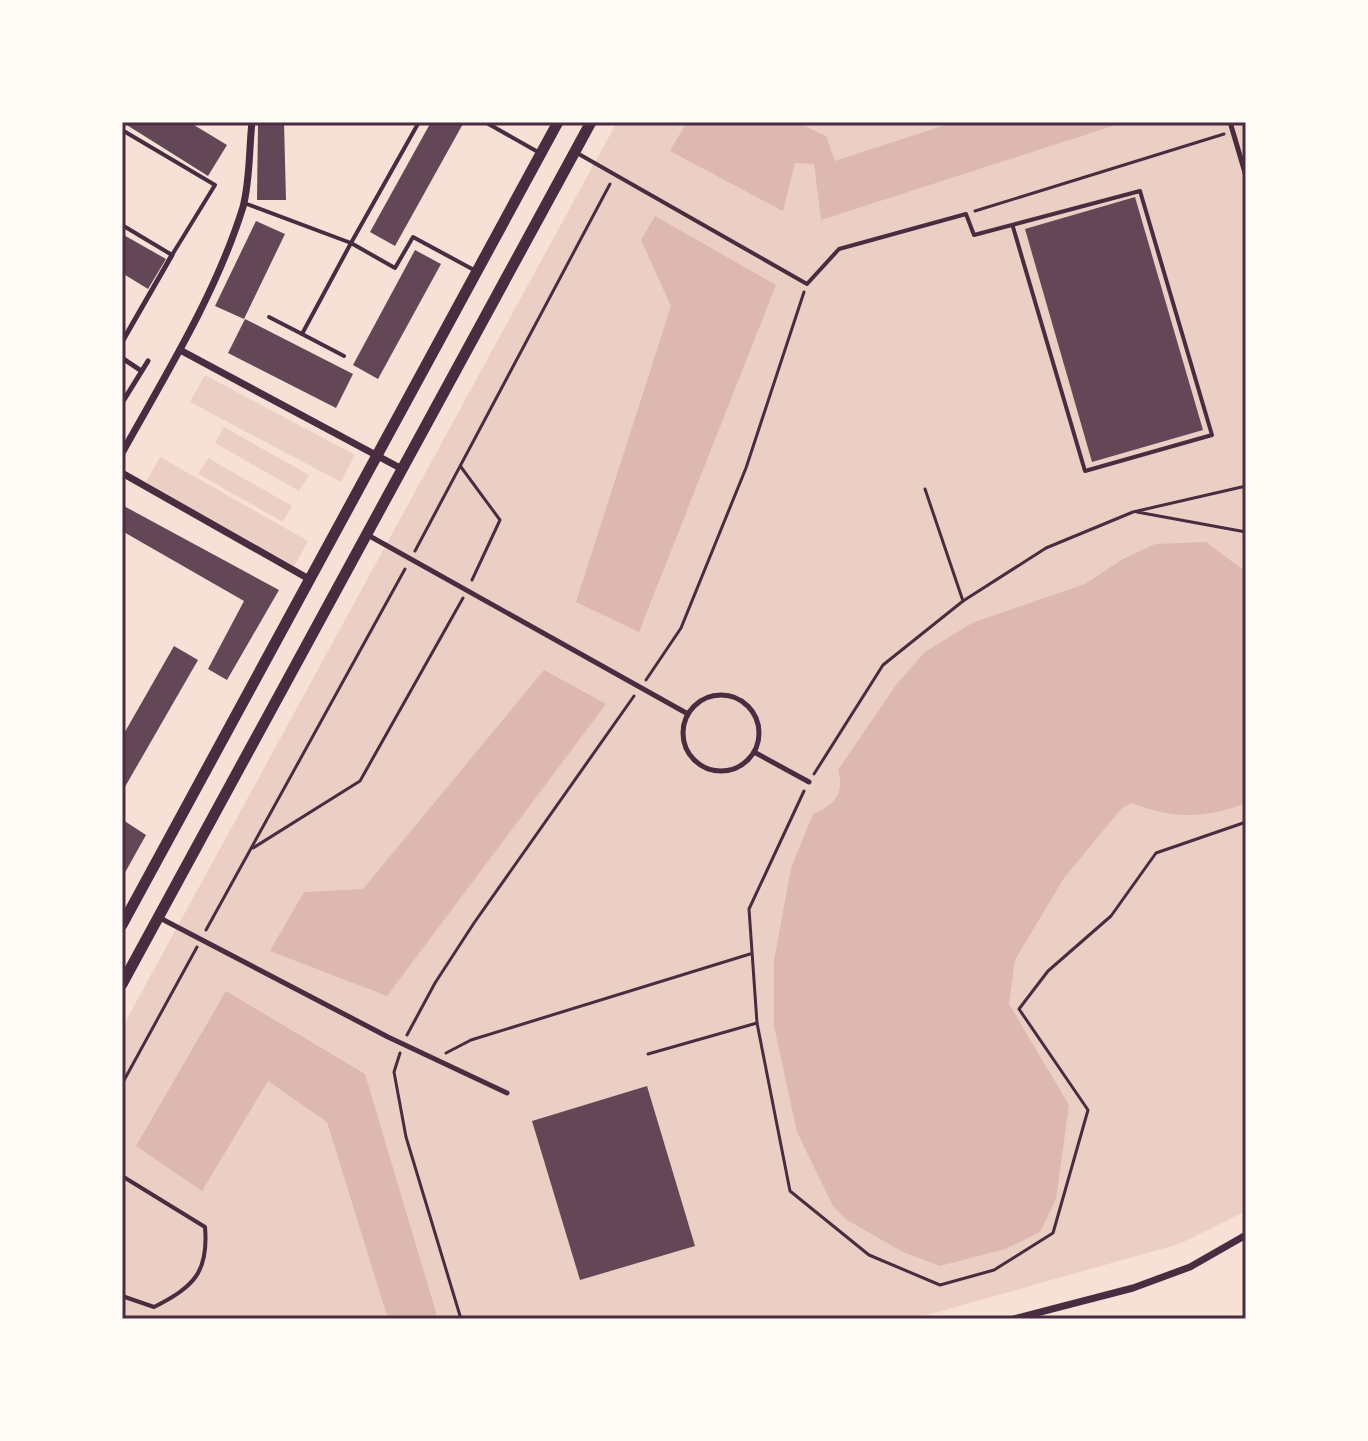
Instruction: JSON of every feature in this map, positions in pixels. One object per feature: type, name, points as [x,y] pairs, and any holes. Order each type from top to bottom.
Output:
[{"type":"main road","points":[[122,925],[558,122]]},
{"type":"main road","points":[[122,984],[125,970],[158,917],[591,122]]},
{"type":"street","points":[[122,453],[180,350],[221,264],[244,203],[252,122]]},
{"type":"street","points":[[1230,122],[1246,176]]},
{"type":"street","points":[[122,342],[172,255]]},
{"type":"street","points":[[180,350],[402,469]]},
{"type":"street","points":[[122,358],[140,370]]},
{"type":"street","points":[[122,403],[148,361]]},
{"type":"street","points":[[122,473],[309,579]]},
{"type":"street","points":[[365,533],[688,714]]},
{"type":"street","points":[[725,694],[745,702],[752,710],[760,731],[754,752],[731,770],[702,766],[684,743],[684,723],[688,714],[703,698],[714,695],[725,694]]},
{"type":"street","points":[[754,752],[809,782]]},
{"type":"street","points":[[158,917],[388,1037],[507,1093]]},
{"type":"street","points":[[1014,1319],[1133,1288],[1190,1267],[1246,1235]]},
{"type":"lane","points":[[302,334],[419,122]]},
{"type":"lane","points":[[485,122],[541,154]]},
{"type":"lane","points":[[122,130],[215,185],[172,255],[122,225]]},
{"type":"lane","points":[[575,152],[807,284],[839,249],[966,214],[974,235],[1140,191],[1212,435],[1085,471],[1013,227]]},
{"type":"lane","points":[[244,203],[351,243],[395,268],[413,237],[476,272]]},
{"type":"lane","points":[[269,317],[344,356]]},
{"type":"lane","points":[[122,1176],[205,1227],[207,1255],[187,1290],[154,1307],[122,1296]]},
{"type":"path","points":[[966,214],[1233,131]]},
{"type":"path","points":[[411,559],[615,175]]},
{"type":"path","points":[[461,1319],[406,1137],[394,1072],[403,1044],[435,983],[474,923],[681,628],[746,468],[807,284]]},
{"type":"path","points":[[250,850],[360,781],[468,590],[500,520],[460,466]]},
{"type":"path","points":[[1246,486],[1133,512],[1046,548],[963,601],[883,665],[809,782],[749,909],[757,1023],[790,1191],[869,1255],[940,1285],[994,1270],[1053,1233],[1088,1110],[1019,1009],[1048,971],[1111,916],[1156,853],[1246,822]]},
{"type":"path","points":[[925,489],[963,601]]},
{"type":"path","points":[[1133,512],[1246,532]]},
{"type":"path","points":[[207,928],[399,580]]},
{"type":"path","points":[[122,1084],[195,951]]},
{"type":"path","points":[[436,1059],[471,1040],[750,954]]},
{"type":"path","points":[[648,1054],[757,1023]]},
{"type":"shaded area","points":[[617,122],[1246,122],[1246,1211],[1179,1244],[913,1319],[122,1319],[122,1028]]},
{"type":"shaded area","points":[[687,122],[796,122],[826,136],[835,161],[954,122],[1125,122],[821,220],[814,164],[795,163],[783,211],[670,151]]},
{"type":"shaded area","points":[[655,216],[776,285],[639,632],[576,602],[671,306],[641,240]]},
{"type":"shaded area","points":[[205,375],[355,455],[341,482],[190,402]]},
{"type":"shaded area","points":[[224,427],[309,475],[299,491],[215,443]]},
{"type":"shaded area","points":[[160,457],[308,541],[294,566],[146,482]]},
{"type":"shaded area","points":[[208,458],[292,506],[283,522],[198,474]]},
{"type":"shaded area","points":[[1206,542],[1246,572],[1246,803],[1217,812],[1189,815],[1161,812],[1132,803],[1122,808],[1064,878],[1015,960],[1009,1004],[1069,1105],[1056,1199],[1040,1232],[1005,1249],[940,1266],[903,1252],[847,1220],[833,1206],[797,1132],[774,1026],[774,961],[791,868],[813,814],[836,798],[840,786],[838,770],[896,685],[925,652],[972,623],[1085,584],[1123,559],[1155,544]]},
{"type":"shaded area","points":[[544,670],[606,704],[387,996],[270,951],[304,892],[363,889]]},
{"type":"shaded area","points":[[226,991],[365,1074],[438,1319],[388,1319],[327,1122],[268,1081],[202,1191],[136,1146]]},
{"type":"building","points":[[122,122],[189,122],[227,145],[208,176]]},
{"type":"building","points":[[284,122],[286,200],[257,200],[258,123]]},
{"type":"building","points":[[431,122],[464,122],[395,246],[370,232]]},
{"type":"building","points":[[1135,197],[1203,430],[1092,462],[1025,229]]},
{"type":"building","points":[[256,221],[285,234],[244,319],[215,306]]},
{"type":"building","points":[[122,234],[166,259],[148,289],[122,273]]},
{"type":"building","points":[[415,250],[441,264],[378,379],[353,365]]},
{"type":"building","points":[[245,319],[353,374],[336,408],[228,353]]},
{"type":"building","points":[[122,505],[279,590],[227,680],[208,669],[244,601],[122,531]]},
{"type":"building","points":[[174,646],[198,660],[122,792],[122,737]]},
{"type":"building","points":[[122,822],[146,835],[122,878]]},
{"type":"building","points":[[647,1086],[695,1246],[580,1280],[532,1121]]}]
